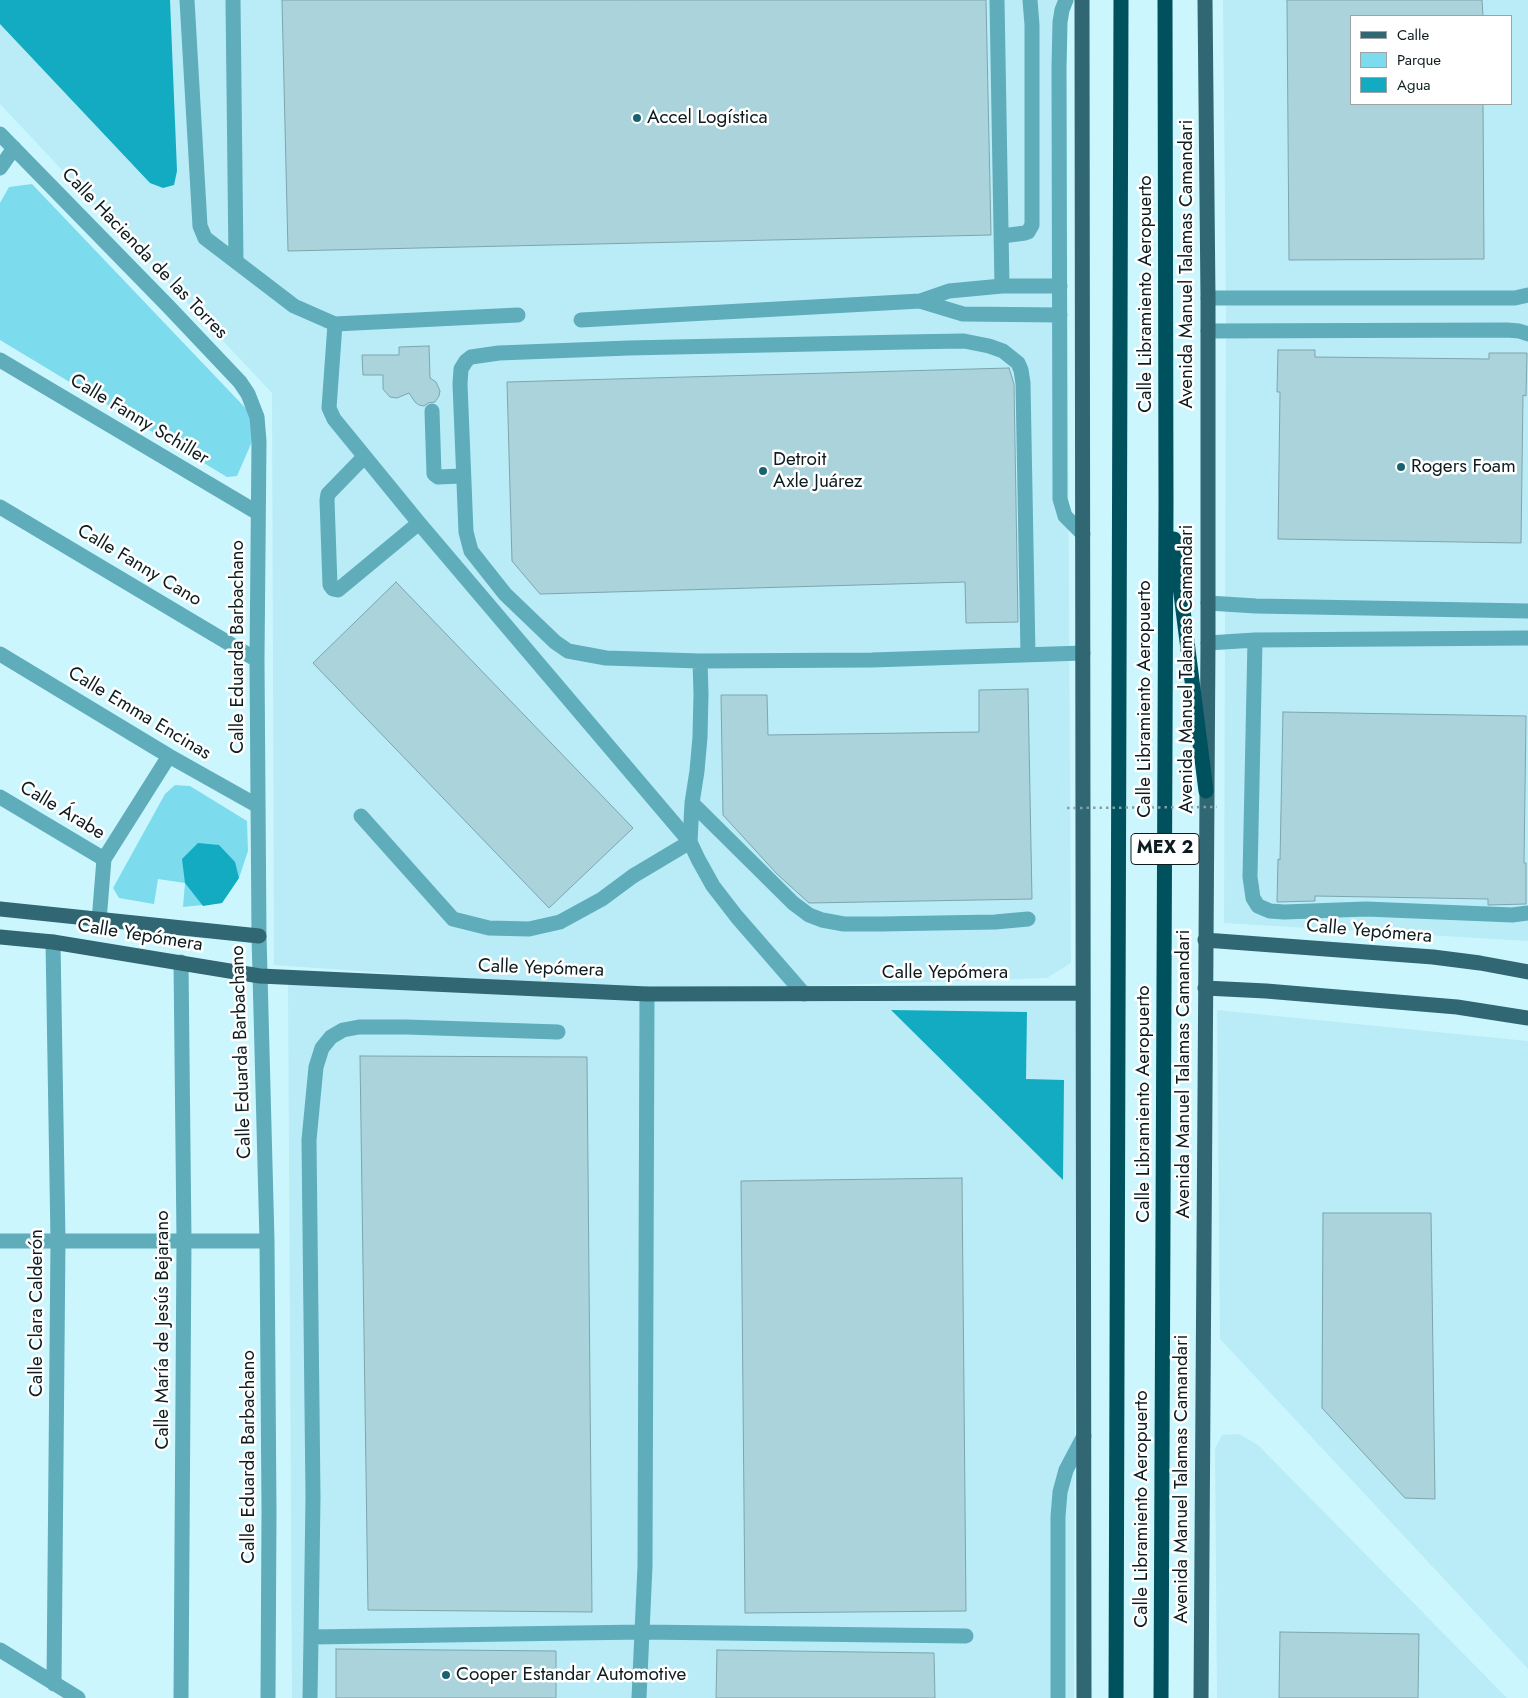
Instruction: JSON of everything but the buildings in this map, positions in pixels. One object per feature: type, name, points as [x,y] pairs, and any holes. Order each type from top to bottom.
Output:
[{"type":"highway","name":"Calle Libramiento Aeropuerto","points":[[1116,1698],[1121,0]]},
{"type":"highway","name":"Calle Libramiento Aeropuerto","points":[[1161,1698],[1166,476],[1164,0]]},
{"type":"highway","points":[[1166,476],[1206,791]]},
{"type":"main road","points":[[1082,0],[1084,1698]]},
{"type":"main road","name":"Avenida Manuel Talamas Camandari","points":[[1201,1698],[1208,643],[1208,298],[1205,0]]},
{"type":"main road","name":"Calle Yepómera","points":[[0,909],[259,936]]},
{"type":"main road","name":"Calle Yepómera","points":[[0,937],[53,942],[260,976],[647,994],[1083,993]]},
{"type":"main road","name":"Calle Yepómera","points":[[1205,940],[1433,957],[1528,972]]},
{"type":"main road","points":[[1205,988],[1266,991],[1457,1007],[1528,1018]]},
{"type":"street","points":[[187,0],[200,226],[205,238],[294,306],[335,324],[518,315]]},
{"type":"street","points":[[233,0],[236,262]]},
{"type":"street","points":[[997,0],[1002,286]]},
{"type":"street","points":[[1002,236],[1020,235],[1028,232],[1032,225],[1032,26],[1030,0]]},
{"type":"street","points":[[1066,0],[1062,10],[1060,31],[1060,499],[1065,516],[1083,534]]},
{"type":"street","name":"Calle Hacienda de las Torres","points":[[0,134],[240,382],[254,406]]},
{"type":"street","points":[[0,168],[14,148]]},
{"type":"street","points":[[581,320],[920,301],[949,291],[1002,286],[1060,286]]},
{"type":"street","points":[[1208,298],[1515,298],[1528,295]]},
{"type":"street","points":[[920,301],[963,314],[1060,315]]},
{"type":"street","points":[[335,324],[329,408],[334,419],[419,523],[690,842],[714,886],[737,917],[804,994]]},
{"type":"street","points":[[1208,331],[1507,330],[1528,334]]},
{"type":"street","points":[[1028,655],[1021,370],[1018,363],[1012,357],[989,346],[964,342],[629,348],[471,357],[461,369],[462,476],[466,532],[471,551],[505,594],[555,642],[568,651],[606,658],[700,661],[872,660],[1028,655],[1083,653]]},
{"type":"street","name":"Calle Fanny Schiller","points":[[0,360],[258,513]]},
{"type":"street","name":"Calle Eduarda Barbachano","points":[[254,406],[258,418],[259,441],[258,806],[259,936],[267,1241],[268,1698]]},
{"type":"street","points":[[432,411],[434,474],[438,477],[462,476]]},
{"type":"street","points":[[364,457],[328,494],[330,585],[332,589],[338,590],[419,523]]},
{"type":"street","name":"Calle Fanny Cano","points":[[0,507],[257,660]]},
{"type":"street","points":[[1208,603],[1300,607],[1528,611]]},
{"type":"street","points":[[1208,643],[1255,640],[1528,638]]},
{"type":"street","points":[[1255,640],[1250,877],[1253,898],[1258,906],[1270,911],[1284,912],[1366,910],[1512,915],[1528,913]]},
{"type":"street","name":"Calle Emma Encinas","points":[[0,654],[169,756],[258,806]]},
{"type":"street","points":[[690,842],[692,803],[700,737],[700,661]]},
{"type":"street","points":[[100,920],[104,859],[169,756]]},
{"type":"street","name":"Calle Árabe","points":[[0,797],[104,859]]},
{"type":"street","points":[[692,803],[793,903],[809,915],[822,920],[844,924],[881,924],[995,922],[1028,919]]},
{"type":"street","points":[[361,816],[454,920],[489,928],[529,929],[560,922],[602,900],[633,876],[690,842]]},
{"type":"street","name":"Calle Clara Calderón","points":[[53,942],[58,1240],[54,1684]]},
{"type":"street","name":"Calle María de Jesús Bejarano","points":[[181,962],[184,1240],[181,1698]]},
{"type":"street","points":[[639,1698],[645,1546],[647,994]]},
{"type":"street","points":[[310,1698],[313,1487],[309,1140],[316,1068],[322,1048],[337,1033],[360,1027],[558,1032]]},
{"type":"street","points":[[0,1241],[267,1241]]},
{"type":"street","points":[[1058,1698],[1058,1517],[1060,1492],[1066,1470],[1084,1436]]},
{"type":"street","points":[[311,1637],[642,1632],[966,1636]]},
{"type":"street","points":[[0,1650],[78,1698]]},
{"type":"path","points":[[1067,808],[1217,807]]},
{"type":"shaded area","points":[[0,0],[1066,0],[1071,963],[1047,978],[688,990],[1076,997],[1074,1698],[292,1698],[288,983],[597,988],[274,965],[272,393],[0,104]]},
{"type":"shaded area","points":[[1223,0],[1528,0],[1528,941],[1224,923],[1226,314]]},
{"type":"shaded area","points":[[1217,1010],[1528,1041],[1528,1669],[1220,1339]]},
{"type":"shaded area","points":[[1239,1434],[1258,1445],[1507,1698],[1217,1698],[1215,1449],[1222,1435]]},
{"type":"green space","points":[[32,184],[255,418],[257,430],[237,476],[227,477],[0,340],[0,203],[9,187]]},
{"type":"green space","points":[[175,785],[190,786],[247,821],[248,851],[239,878],[222,903],[183,907],[185,883],[158,879],[154,904],[119,898],[113,888],[165,794]]},
{"type":"water","points":[[0,0],[170,0],[177,171],[174,185],[163,188],[150,183],[0,24]]},
{"type":"water","points":[[198,843],[219,845],[235,862],[239,878],[222,903],[203,906],[185,883],[182,859]]},
{"type":"water","points":[[891,1010],[1027,1012],[1026,1079],[1064,1080],[1063,1180]]},
{"type":"place","name":"Accel Logística","points":[[637,118]]},
{"type":"place","name":"Rogers Foam","points":[[1401,467]]},
{"type":"place","name":"Detroit Axle Juárez","points":[[763,471]]},
{"type":"place","name":"Cooper Estandar Automotive","points":[[446,1675]]}]
